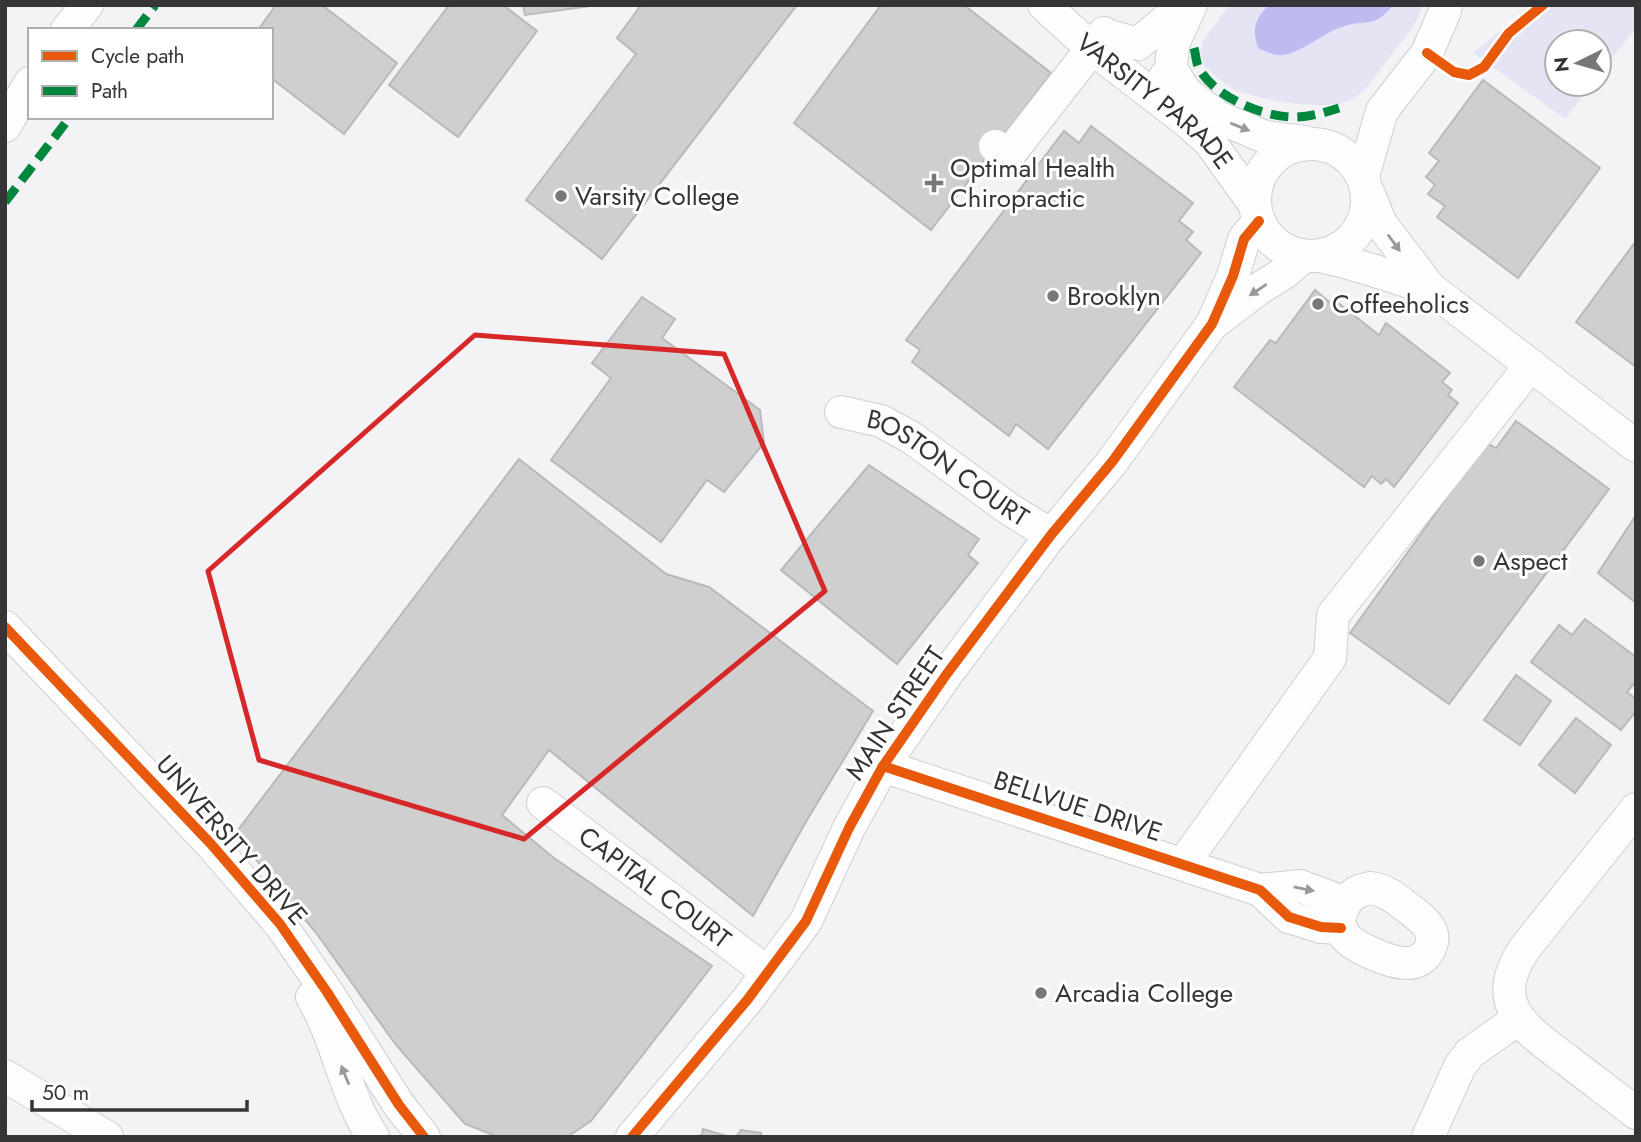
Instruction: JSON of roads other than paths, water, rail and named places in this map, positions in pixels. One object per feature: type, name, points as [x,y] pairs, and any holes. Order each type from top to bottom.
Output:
[{"type":"street","points":[[69,28],[87,5]]},
{"type":"street","name":"VARSITY PARADE","points":[[1044,5],[1104,39],[1220,118],[1265,137],[1317,143]]},
{"type":"street","name":"VARSITY PARADE","points":[[1064,5],[1104,39],[1210,142],[1257,213]]},
{"type":"street","points":[[995,146],[1008,156],[1104,39],[1138,44],[1184,5]]},
{"type":"street","points":[[1186,93],[1171,69],[1174,44],[1191,5]]},
{"type":"street","points":[[1212,324],[1257,289],[1312,256],[1337,251],[1351,241],[1362,227],[1367,210],[1365,184],[1382,111],[1427,53],[1446,5]]},
{"type":"street","points":[[5,126],[19,90]]},
{"type":"street","points":[[1382,111],[1317,143],[1291,146],[1275,156],[1263,170],[1256,187],[1257,213],[1266,234],[1277,245],[1290,252],[1348,262],[1430,288]]},
{"type":"street","points":[[1317,143],[1341,151],[1354,162],[1381,224],[1430,288],[1631,441]]},
{"type":"street","points":[[1212,324],[1233,276],[1244,239],[1257,213]]},
{"type":"street","name":"MAIN STREET","points":[[632,1137],[748,999],[806,921],[849,828],[883,766],[946,675],[1051,535],[1112,462],[1212,324]]},
{"type":"street","points":[[1183,864],[1330,658],[1333,615],[1531,365]]},
{"type":"street","name":"BOSTON COURT","points":[[841,412],[881,421],[912,438],[1009,509],[1051,535]]},
{"type":"street","name":"UNIVERSITY DRIVE","points":[[5,627],[211,844],[280,924],[399,1105],[424,1137]]},
{"type":"street","name":"UNIVERSITY DRIVE","points":[[5,648],[197,852],[256,919],[305,984],[321,1013],[373,1137]]},
{"type":"street","name":"BELLVUE DRIVE","points":[[883,766],[1260,890],[1289,917],[1321,927],[1343,916]]},
{"type":"street","name":"CAPITAL COURT","points":[[543,803],[767,972]]},
{"type":"street","points":[[1636,809],[1525,948],[1516,962],[1510,980],[1511,999],[1518,1019],[1535,1037],[1636,1113]]},
{"type":"street","points":[[1428,1137],[1465,1059],[1518,1019]]},
{"type":"street","points":[[5,1076],[107,1137]]},
{"type":"water","points":[[1269,5],[1393,5],[1374,21],[1339,28],[1298,50],[1280,55],[1258,48],[1256,41],[1256,25]]},
{"type":"place","name":"Optimal Health Chiropractic","points":[[934,183]]},
{"type":"place","name":"Varsity College","points":[[561,196]]},
{"type":"place","name":"Brooklyn","points":[[1053,296]]},
{"type":"place","name":"Coffeeholics","points":[[1318,304]]},
{"type":"place","name":"Aspect","points":[[1479,561]]},
{"type":"place","name":"Arcadia College","points":[[1041,993]]}]
